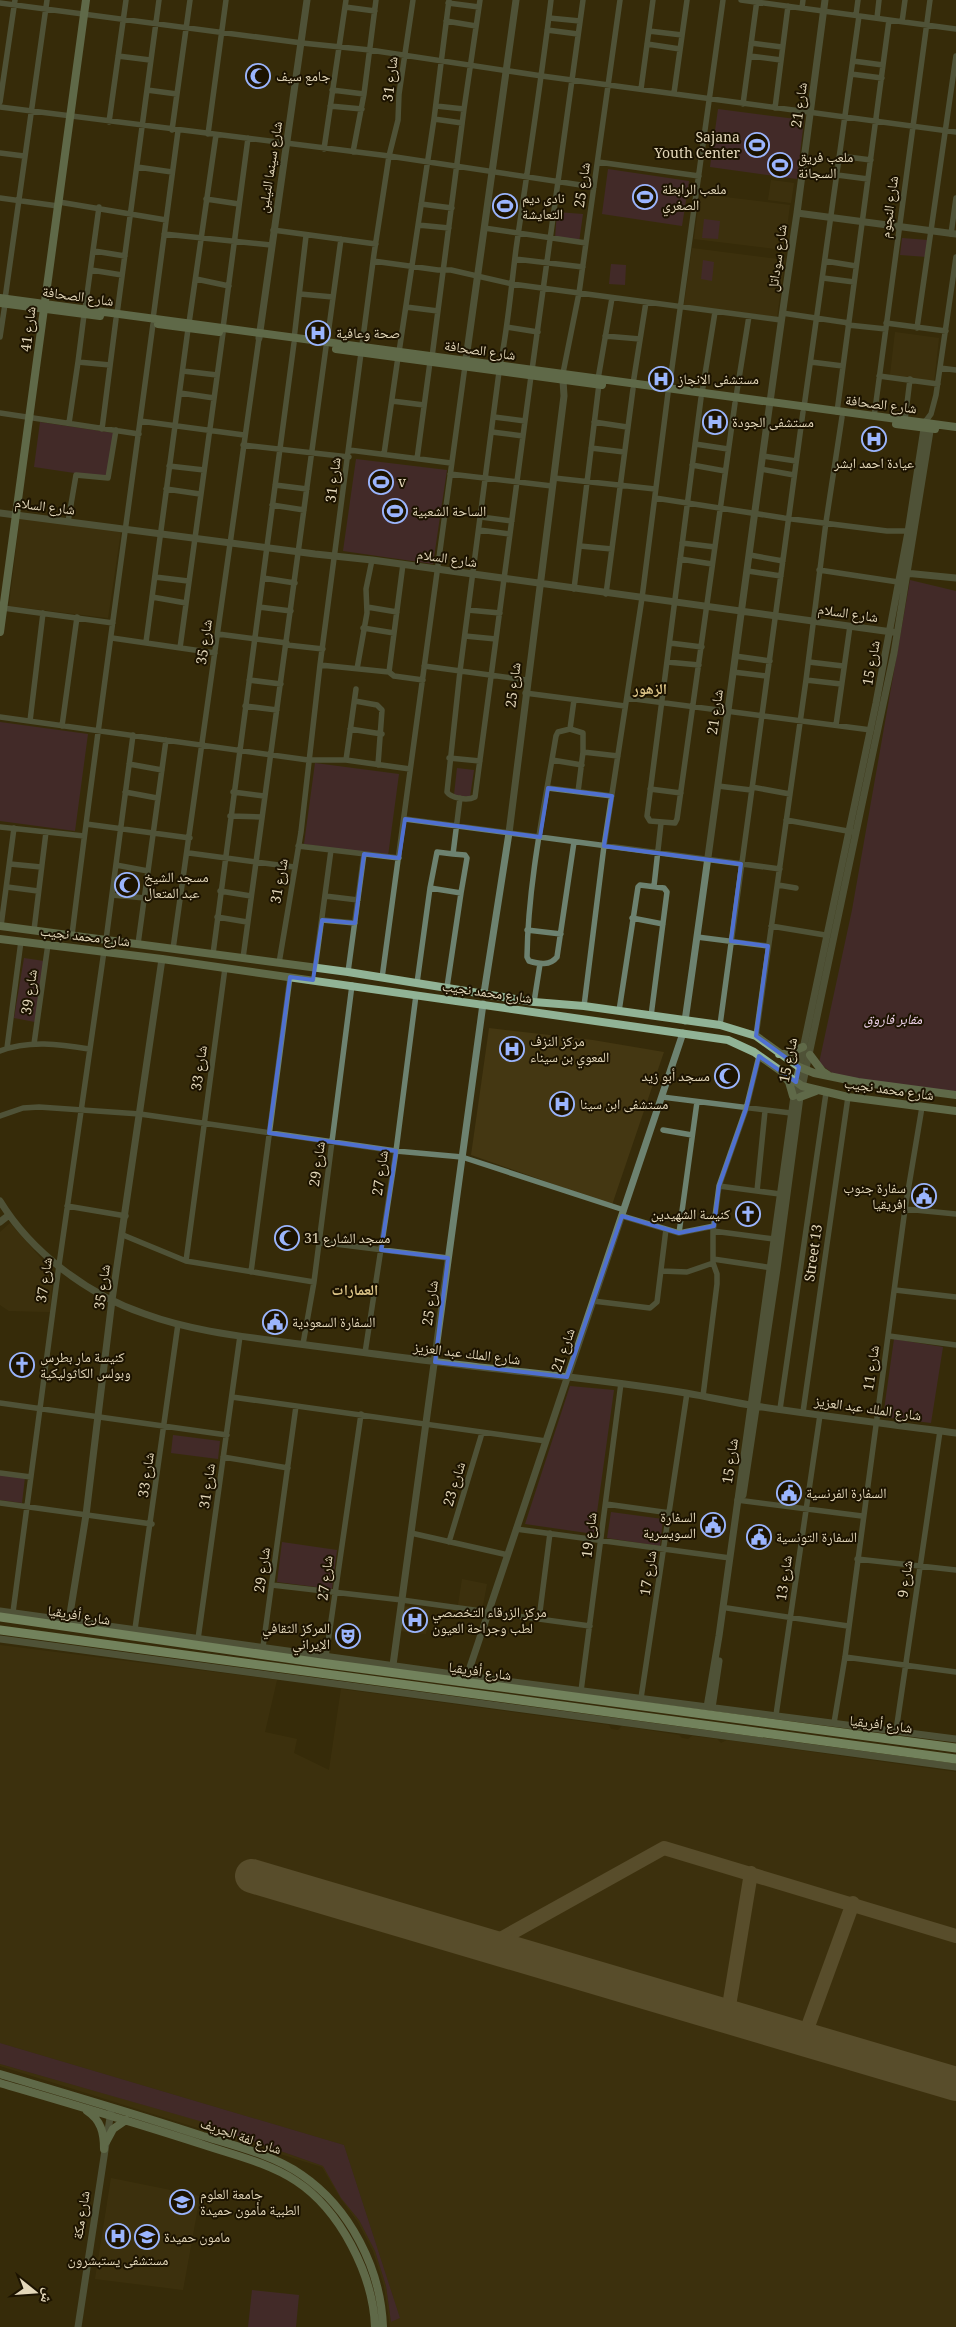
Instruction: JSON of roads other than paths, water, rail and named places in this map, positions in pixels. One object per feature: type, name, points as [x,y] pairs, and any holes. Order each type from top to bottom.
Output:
[{"type":"highway","name":"شارع أفريقيا","points":[[0,1617],[173,1643],[707,1710],[722,1718],[956,1748]]},
{"type":"highway","name":"شارع أفريقيا","points":[[0,1630],[700,1726],[956,1759]]},
{"type":"highway","points":[[173,1643],[188,1637]]},
{"type":"highway","points":[[135,1657],[147,1649]]},
{"type":"highway","points":[[700,1726],[707,1710]]},
{"type":"highway","points":[[720,1728],[717,1722],[722,1718]]},
{"type":"main road","name":"شارع 41","points":[[0,632],[86,0]]},
{"type":"main road","name":"شارع الصحافة","points":[[2,301],[804,410],[956,427]]},
{"type":"main road","name":"شارع الصحافة","points":[[839,414],[905,420],[956,432]]},
{"type":"main road","name":"شارع محمد نجيب","points":[[1,926],[348,972],[534,1002],[584,1006],[720,1025],[756,1036],[777,1053],[802,1069],[829,1076],[956,1096]]},
{"type":"main road","name":"شارع محمد نجيب","points":[[0,939],[104,951],[352,985],[728,1040],[759,1056],[799,1084],[823,1092],[956,1111]]},
{"type":"main road","points":[[777,1053],[786,1054],[803,1048]]},
{"type":"main road","points":[[810,1054],[829,1076]]},
{"type":"main road","points":[[777,1068],[789,1082],[796,1097],[812,1091],[823,1092]]},
{"type":"main road","name":"شارع لفة الجريف","points":[[0,2074],[111,2112],[251,2151],[292,2169],[317,2186],[345,2218],[358,2239],[378,2290],[383,2327]]},
{"type":"main road","name":"شارع لفة الجريف","points":[[0,2083],[84,2108],[111,2112],[126,2120],[274,2169],[292,2178],[331,2213],[345,2235],[357,2257],[371,2298],[375,2327]]},
{"type":"main road","points":[[84,2108],[98,2121],[105,2146]]},
{"type":"main road","points":[[105,2146],[113,2129],[126,2120]]},
{"type":"street","points":[[0,337],[2,301],[19,201],[47,0]]},
{"type":"street","points":[[109,122],[126,0]]},
{"type":"street","points":[[102,429],[159,0]]},
{"type":"street","points":[[72,936],[97,731],[127,529],[166,220],[172,172],[177,94],[190,0]]},
{"type":"street","points":[[208,134],[226,0]]},
{"type":"street","name":"شارع سينما النيلين","points":[[259,336],[270,245],[287,143],[307,0]]},
{"type":"street","points":[[324,149],[346,0]]},
{"type":"street","points":[[353,152],[362,109],[376,0]]},
{"type":"street","name":"شارع 31","points":[[278,963],[298,846],[373,261],[389,156],[398,120],[399,94],[413,0]]},
{"type":"street","points":[[417,459],[480,0]]},
{"type":"street","points":[[382,978],[405,819],[451,463],[516,0]]},
{"type":"street","points":[[551,0],[528,178],[518,234],[508,328],[500,369],[450,758],[447,794],[460,798],[470,799],[475,797],[583,0]]},
{"type":"street","name":"شارع 25","points":[[484,993],[508,833],[526,680],[554,478],[564,396],[563,377],[583,267],[620,0]]},
{"type":"street","points":[[642,89],[653,0]]},
{"type":"street","points":[[674,93],[687,0]]},
{"type":"street","points":[[584,1006],[604,846],[642,598],[668,391],[723,0]]},
{"type":"street","points":[[741,0],[773,2],[788,6],[956,29]]},
{"type":"street","points":[[802,8],[803,0]]},
{"type":"street","name":"شارع 21","points":[[797,213],[825,0]]},
{"type":"street","points":[[720,1025],[794,474],[853,61],[858,0]]},
{"type":"street","points":[[877,18],[879,0]]},
{"type":"street","points":[[902,22],[905,0]]},
{"type":"street","name":"شارع النجوم","points":[[874,416],[930,0]]},
{"type":"street","points":[[384,454],[436,106],[440,61],[449,1],[479,7]]},
{"type":"street","points":[[743,104],[756,1]]},
{"type":"street","points":[[0,102],[15,3]]},
{"type":"street","points":[[0,4],[15,3],[46,10],[370,50],[542,76],[956,132]]},
{"type":"street","points":[[775,108],[788,6]]},
{"type":"street","points":[[345,7],[374,11]]},
{"type":"street","points":[[549,18],[580,21]]},
{"type":"street","points":[[756,1036],[806,680],[839,414],[843,366],[889,20]]},
{"type":"street","points":[[446,22],[476,26]]},
{"type":"street","points":[[547,30],[578,34]]},
{"type":"street","points":[[649,31],[682,34]]},
{"type":"street","points":[[751,42],[782,47]]},
{"type":"street","points":[[648,44],[680,49]]},
{"type":"street","points":[[118,56],[150,60]]},
{"type":"street","points":[[750,56],[781,60]]},
{"type":"street","points":[[917,328],[956,56]]},
{"type":"street","points":[[853,61],[883,65]]},
{"type":"street","points":[[851,74],[882,78]]},
{"type":"street","points":[[147,90],[177,94]]},
{"type":"street","points":[[332,90],[364,94]]},
{"type":"street","points":[[330,106],[362,109]]},
{"type":"street","points":[[436,106],[464,110]]},
{"type":"street","points":[[0,107],[389,156],[594,187]]},
{"type":"street","points":[[434,119],[462,123]]},
{"type":"street","points":[[146,642],[216,135]]},
{"type":"street","points":[[180,648],[248,138]]},
{"type":"street","points":[[0,153],[24,156]]},
{"type":"street","points":[[840,156],[870,160]]},
{"type":"street","points":[[598,162],[699,176]]},
{"type":"street","points":[[137,167],[172,172]]},
{"type":"street","points":[[837,174],[868,179]]},
{"type":"street","points":[[0,198],[99,207],[130,215],[166,220]]},
{"type":"street","points":[[954,234],[956,198]]},
{"type":"street","points":[[206,199],[239,204]]},
{"type":"street","points":[[421,204],[452,208]]},
{"type":"street","points":[[70,424],[99,207]]},
{"type":"street","name":"شارع سوداتل","points":[[768,404],[797,213],[954,234]]},
{"type":"street","points":[[418,225],[449,228]]},
{"type":"street","points":[[484,228],[586,244]]},
{"type":"street","points":[[273,230],[306,236],[376,244]]},
{"type":"street","points":[[164,234],[270,245]]},
{"type":"street","points":[[213,954],[224,858],[294,341],[306,236]]},
{"type":"street","points":[[243,958],[341,239]]},
{"type":"street","points":[[94,251],[125,256]]},
{"type":"street","points":[[928,424],[938,384],[953,297],[956,257]]},
{"type":"street","points":[[515,259],[583,267]]},
{"type":"street","points":[[373,261],[477,275],[512,284],[715,312],[946,331]]},
{"type":"street","points":[[825,261],[856,266]]},
{"type":"street","points":[[91,270],[122,275]]},
{"type":"street","points":[[823,278],[854,282]]},
{"type":"street","points":[[196,279],[229,286]]},
{"type":"street","points":[[300,294],[333,297]]},
{"type":"street","points":[[574,589],[605,336],[612,298]]},
{"type":"street","points":[[606,594],[627,427],[646,302]]},
{"type":"street","points":[[406,307],[438,311]]},
{"type":"street","points":[[715,312],[701,395],[650,789],[648,819],[661,823],[675,822],[681,793],[728,449],[749,316]]},
{"type":"street","points":[[508,328],[538,332]]},
{"type":"street","name":"شارع 35","points":[[174,949],[259,336]]},
{"type":"street","points":[[605,336],[640,339]]},
{"type":"street","points":[[78,362],[110,366]]},
{"type":"street","points":[[811,362],[843,366]]},
{"type":"street","points":[[940,368],[956,370]]},
{"type":"street","points":[[182,371],[217,375]]},
{"type":"street","points":[[879,376],[938,384]]},
{"type":"street","points":[[905,420],[910,380]]},
{"type":"street","points":[[180,393],[214,398]]},
{"type":"street","points":[[392,401],[424,405]]},
{"type":"street","name":"شارع 21","points":[[685,1020],[748,571],[768,404]]},
{"type":"street","points":[[0,413],[138,434]]},
{"type":"street","points":[[494,417],[525,421]]},
{"type":"street","points":[[140,421],[244,434]]},
{"type":"street","points":[[594,422],[627,427]]},
{"type":"street","name":"شارع 15","points":[[753,1405],[777,1268],[791,1113],[802,1069],[803,1048],[825,935],[853,833],[898,632],[906,589],[911,531],[928,424]]},
{"type":"street","points":[[68,522],[76,475],[108,478],[116,430]]},
{"type":"street","points":[[492,432],[523,436]]},
{"type":"street","points":[[695,444],[728,449]]},
{"type":"street","points":[[243,445],[348,457]]},
{"type":"street","points":[[591,448],[624,452]]},
{"type":"street","points":[[350,450],[451,463]]},
{"type":"street","points":[[763,456],[796,460]]},
{"type":"street","points":[[169,466],[204,470]]},
{"type":"street","points":[[692,466],[725,471]]},
{"type":"street","points":[[761,470],[794,474]]},
{"type":"street","points":[[450,474],[552,486]]},
{"type":"street","points":[[554,478],[655,489]]},
{"type":"street","points":[[275,485],[307,489]]},
{"type":"street","points":[[166,489],[200,494]]},
{"type":"street","points":[[655,498],[887,532],[911,531]]},
{"type":"street","points":[[272,505],[304,510]]},
{"type":"street","name":"شارع السلام","points":[[0,513],[403,564],[540,585],[898,632]]},
{"type":"street","points":[[481,517],[512,521]]},
{"type":"street","points":[[479,530],[510,534]]},
{"type":"street","name":"شارع 15","points":[[802,1069],[810,1054],[853,833],[898,582],[911,531]]},
{"type":"street","points":[[682,543],[715,547]]},
{"type":"street","points":[[580,546],[612,549]]},
{"type":"street","points":[[750,556],[783,560]]},
{"type":"street","points":[[680,559],[712,564]]},
{"type":"street","points":[[357,669],[366,607],[366,589],[372,560]]},
{"type":"street","points":[[390,672],[403,564]]},
{"type":"street","points":[[819,570],[898,582]]},
{"type":"street","points":[[748,571],[781,576]]},
{"type":"street","points":[[900,572],[956,578]]},
{"type":"street","points":[[906,589],[911,579],[919,574]]},
{"type":"street","points":[[155,577],[188,581]]},
{"type":"street","points":[[263,578],[294,582]]},
{"type":"street","points":[[152,597],[186,603]]},
{"type":"street","points":[[259,607],[291,611]]},
{"type":"street","points":[[366,607],[397,612]]},
{"type":"street","points":[[468,610],[500,613]]},
{"type":"street","points":[[2,612],[43,613],[113,622]]},
{"type":"street","points":[[30,721],[43,613]]},
{"type":"street","points":[[62,726],[77,618]]},
{"type":"street","points":[[836,726],[850,626]]},
{"type":"street","points":[[363,628],[394,633]]},
{"type":"street","points":[[218,634],[323,649]]},
{"type":"street","points":[[466,636],[496,639]]},
{"type":"street","points":[[112,638],[215,653]]},
{"type":"street","points":[[670,643],[702,647]]},
{"type":"street","points":[[735,656],[770,661]]},
{"type":"street","points":[[667,662],[699,665]]},
{"type":"street","points":[[808,662],[843,666]]},
{"type":"street","points":[[320,665],[390,672],[394,676],[423,680]]},
{"type":"street","points":[[424,666],[526,680]]},
{"type":"street","points":[[733,672],[767,676]]},
{"type":"street","points":[[248,680],[281,684]]},
{"type":"street","points":[[806,680],[841,684]]},
{"type":"street","points":[[346,760],[356,689]]},
{"type":"street","points":[[525,693],[626,706]]},
{"type":"street","points":[[627,698],[799,721],[811,720],[836,726],[871,730]]},
{"type":"street","points":[[570,730],[574,700]]},
{"type":"street","points":[[355,701],[380,706],[382,734],[378,765]]},
{"type":"street","points":[[245,706],[277,710]]},
{"type":"street","points":[[0,717],[308,760],[346,760],[410,770]]},
{"type":"street","points":[[350,729],[382,734]]},
{"type":"street","points":[[574,842],[560,934],[554,960],[540,964],[527,959],[527,930],[552,760],[558,732],[570,730],[583,733],[582,765],[578,792]]},
{"type":"street","points":[[106,940],[133,735]]},
{"type":"street","points":[[138,944],[166,740]]},
{"type":"street","points":[[583,752],[618,756]]},
{"type":"street","points":[[450,758],[480,761]]},
{"type":"street","points":[[552,760],[582,765]]},
{"type":"street","points":[[129,764],[162,770]]},
{"type":"street","points":[[718,786],[751,788],[790,794]]},
{"type":"street","points":[[548,788],[612,796]]},
{"type":"street","points":[[650,789],[681,793]]},
{"type":"street","points":[[125,792],[158,798]]},
{"type":"street","points":[[233,792],[264,796]]},
{"type":"street","points":[[453,854],[460,798]]},
{"type":"street","points":[[230,816],[262,817]]},
{"type":"street","points":[[405,819],[780,869]]},
{"type":"street","points":[[786,820],[853,833]]},
{"type":"street","points":[[654,886],[661,823]]},
{"type":"street","points":[[86,824],[121,827],[190,838]]},
{"type":"street","points":[[0,827],[84,836]]},
{"type":"street","points":[[1,926],[14,828]]},
{"type":"street","points":[[34,930],[46,832]]},
{"type":"street","points":[[298,846],[399,858]]},
{"type":"street","points":[[315,969],[331,850]]},
{"type":"street","points":[[417,983],[436,852],[465,855],[467,858],[447,988]]},
{"type":"street","points":[[188,853],[294,867]]},
{"type":"street","points":[[348,972],[364,854]]},
{"type":"street","points":[[10,864],[41,867]]},
{"type":"street","points":[[116,865],[148,871]]},
{"type":"street","points":[[619,1011],[632,918],[640,885],[654,886],[664,888],[667,892],[651,1016]]},
{"type":"street","points":[[778,885],[796,888]]},
{"type":"street","points":[[7,887],[38,891]]},
{"type":"street","points":[[430,888],[461,893]]},
{"type":"street","points":[[220,891],[251,896]]},
{"type":"street","points":[[112,894],[144,898]]},
{"type":"street","points":[[325,896],[358,900]]},
{"type":"street","points":[[217,917],[247,922]]},
{"type":"street","points":[[632,918],[663,924]]},
{"type":"street","points":[[322,920],[355,923]]},
{"type":"street","points":[[771,926],[825,935]]},
{"type":"street","points":[[527,930],[560,934]]},
{"type":"street","points":[[697,937],[768,946]]},
{"type":"street","points":[[7,1048],[21,941]]},
{"type":"street","name":"شارع 39","points":[[34,1044],[48,944]]},
{"type":"street","name":"شارع 37","points":[[13,1612],[28,1507],[39,1407],[104,951]]},
{"type":"street","name":"شارع 35","points":[[69,1620],[86,1515],[112,1300],[126,1216],[162,959]]},
{"type":"street","points":[[534,1002],[540,964]]},
{"type":"street","name":"شارع 33","points":[[186,1261],[225,968]]},
{"type":"street","points":[[251,1272],[290,977]]},
{"type":"street","name":"شارع 29","points":[[302,1344],[314,1282],[352,985]]},
{"type":"street","points":[[483,1004],[484,993]]},
{"type":"street","name":"شارع 27","points":[[365,1353],[396,1151],[416,995]]},
{"type":"street","name":"شارع 25","points":[[393,1665],[483,1004]]},
{"type":"street","name":"شارع 21","points":[[467,1676],[683,1033]]},
{"type":"street","points":[[0,1051],[7,1048],[34,1044],[63,1045],[89,1049]]},
{"type":"street","points":[[703,1396],[717,1284],[717,1274],[713,1261],[714,1228],[719,1186],[746,1109],[759,1056]]},
{"type":"street","points":[[780,1409],[823,1092]]},
{"type":"street","points":[[662,1097],[746,1109],[791,1113]]},
{"type":"street","name":"شارع 15","points":[[707,1710],[727,1608],[769,1267],[782,1198],[796,1097]]},
{"type":"street","name":"Street 13","points":[[803,1412],[848,1097]]},
{"type":"street","points":[[679,1233],[697,1102]]},
{"type":"street","points":[[0,1116],[23,1108],[39,1107],[140,1114],[396,1151],[462,1157],[679,1233],[714,1228],[774,1239]]},
{"type":"street","name":"شارع 11","points":[[834,1723],[845,1657],[862,1516],[889,1336],[905,1208],[922,1107]]},
{"type":"street","points":[[756,1191],[765,1111]]},
{"type":"street","points":[[663,1130],[692,1135]]},
{"type":"street","points":[[719,1186],[756,1191],[782,1198]]},
{"type":"street","name":"شارع الملك عبد العزيز","points":[[0,1201],[9,1215],[35,1245],[59,1265],[112,1300],[145,1314],[178,1324],[240,1336],[434,1362],[621,1383],[753,1405],[956,1433]]},
{"type":"street","points":[[67,1206],[126,1216]]},
{"type":"street","points":[[905,1208],[956,1214]]},
{"type":"street","points":[[0,1222],[9,1215]]},
{"type":"street","points":[[593,1301],[650,1308],[657,1302],[666,1229]]},
{"type":"street","points":[[123,1235],[186,1261],[314,1282]]},
{"type":"street","points":[[319,1242],[448,1258]]},
{"type":"street","points":[[660,1271],[687,1272],[713,1261],[777,1268]]},
{"type":"street","points":[[895,1290],[956,1297]]},
{"type":"street","name":"شارع 33","points":[[136,1629],[166,1426],[178,1324]]},
{"type":"street","name":"شارع 31","points":[[198,1639],[240,1336]]},
{"type":"street","points":[[889,1336],[956,1345]]},
{"type":"street","name":"شارع 19","points":[[581,1691],[621,1383]]},
{"type":"street","name":"شارع 17","points":[[641,1698],[687,1393]]},
{"type":"street","points":[[232,1397],[546,1441]]},
{"type":"street","points":[[0,1403],[227,1434]]},
{"type":"street","name":"شارع 29","points":[[263,1647],[296,1406]]},
{"type":"street","name":"شارع 27","points":[[326,1656],[361,1414]]},
{"type":"street","name":"شارع 13","points":[[776,1715],[820,1415]]},
{"type":"street","name":"شارع 9","points":[[896,1731],[940,1431]]},
{"type":"street","name":"شارع 23","points":[[449,1542],[482,1432]]},
{"type":"street","points":[[223,1458],[288,1468]]},
{"type":"street","points":[[0,1473],[31,1477]]},
{"type":"street","points":[[740,1500],[862,1516]]},
{"type":"street","name":"شارع 15","points":[[707,1710],[740,1500]]},
{"type":"street","points":[[0,1503],[152,1524]]},
{"type":"street","points":[[606,1504],[670,1513]]},
{"type":"street","points":[[516,1528],[730,1558]]},
{"type":"street","points":[[412,1533],[508,1555]]},
{"type":"street","points":[[539,1619],[550,1533]]},
{"type":"street","points":[[857,1559],[956,1570]]},
{"type":"street","points":[[272,1585],[402,1600],[590,1626]]},
{"type":"street","points":[[727,1608],[848,1626]]},
{"type":"street","name":"شارع أفريقيا","points":[[0,1611],[393,1665],[546,1690],[581,1691],[641,1698],[707,1710],[776,1715],[956,1739]]},
{"type":"street","points":[[0,1639],[956,1767]]},
{"type":"street","points":[[845,1657],[956,1672]]},
{"type":"street","name":"شارع مكة","points":[[78,2327],[111,2112]]},
{"type":"place","name":"جامع سيف","points":[[258,76]]},
{"type":"place","name":"Sajana Youth Center","points":[[757,145]]},
{"type":"place","name":"ملعب فريق السجانة","points":[[780,165]]},
{"type":"place","name":"ملعب الرابطة الصغري","points":[[645,197]]},
{"type":"place","name":"نادى ديم التعايشة","points":[[505,206]]},
{"type":"place","name":"صحة وعافية","points":[[318,333]]},
{"type":"place","name":"مستشفى الانجاز","points":[[661,379]]},
{"type":"place","name":"مستشفى الجودة","points":[[715,422]]},
{"type":"place","name":"عيادة احمد ابشر","points":[[874,439]]},
{"type":"place","name":"v","points":[[381,482]]},
{"type":"place","name":"الساحة الشعبية","points":[[395,511]]},
{"type":"place","name":"مسجد الشيخ عبد المتعال","points":[[127,885]]},
{"type":"place","name":"مركز النزف المعوي بن سيناء","points":[[512,1049]]},
{"type":"place","name":"مسجد أبو زيد","points":[[727,1076]]},
{"type":"place","name":"مستشفى ابن سينا","points":[[562,1104]]},
{"type":"place","name":"سفارة جنوب إفريقيا","points":[[924,1196]]},
{"type":"place","name":"كنيسة الشهيدين","points":[[748,1214]]},
{"type":"place","name":"مسجد الشارع 31","points":[[287,1238]]},
{"type":"place","name":"السفارة السعودية","points":[[275,1322]]},
{"type":"place","name":"كنيسة مار بطرس وبولس الكاثوليكية","points":[[22,1365]]},
{"type":"place","name":"السفارة الفرنسية","points":[[789,1493]]},
{"type":"place","name":"السفارة السويسرية","points":[[713,1525]]},
{"type":"place","name":"السفارة التونسية","points":[[759,1537]]},
{"type":"place","name":"مركز الزرقاء التخصصي لطب وجراحة العيون","points":[[415,1620]]},
{"type":"place","name":"المركز الثقافي الإيراني","points":[[348,1636]]},
{"type":"place","name":"جامعة العلوم الطبية مأمون حميدة","points":[[182,2202]]},
{"type":"place","name":"مستشفى يستبشرون","points":[[118,2236]]},
{"type":"place","name":"مامون حميدة","points":[[147,2237]]},
{"type":"district","name":"الزهور","points":[[650,689]]},
{"type":"district","name":"العمارات","points":[[355,1290]]},
{"type":"park label","name":"مقابر فاروق","points":[[893,1019]]}]
